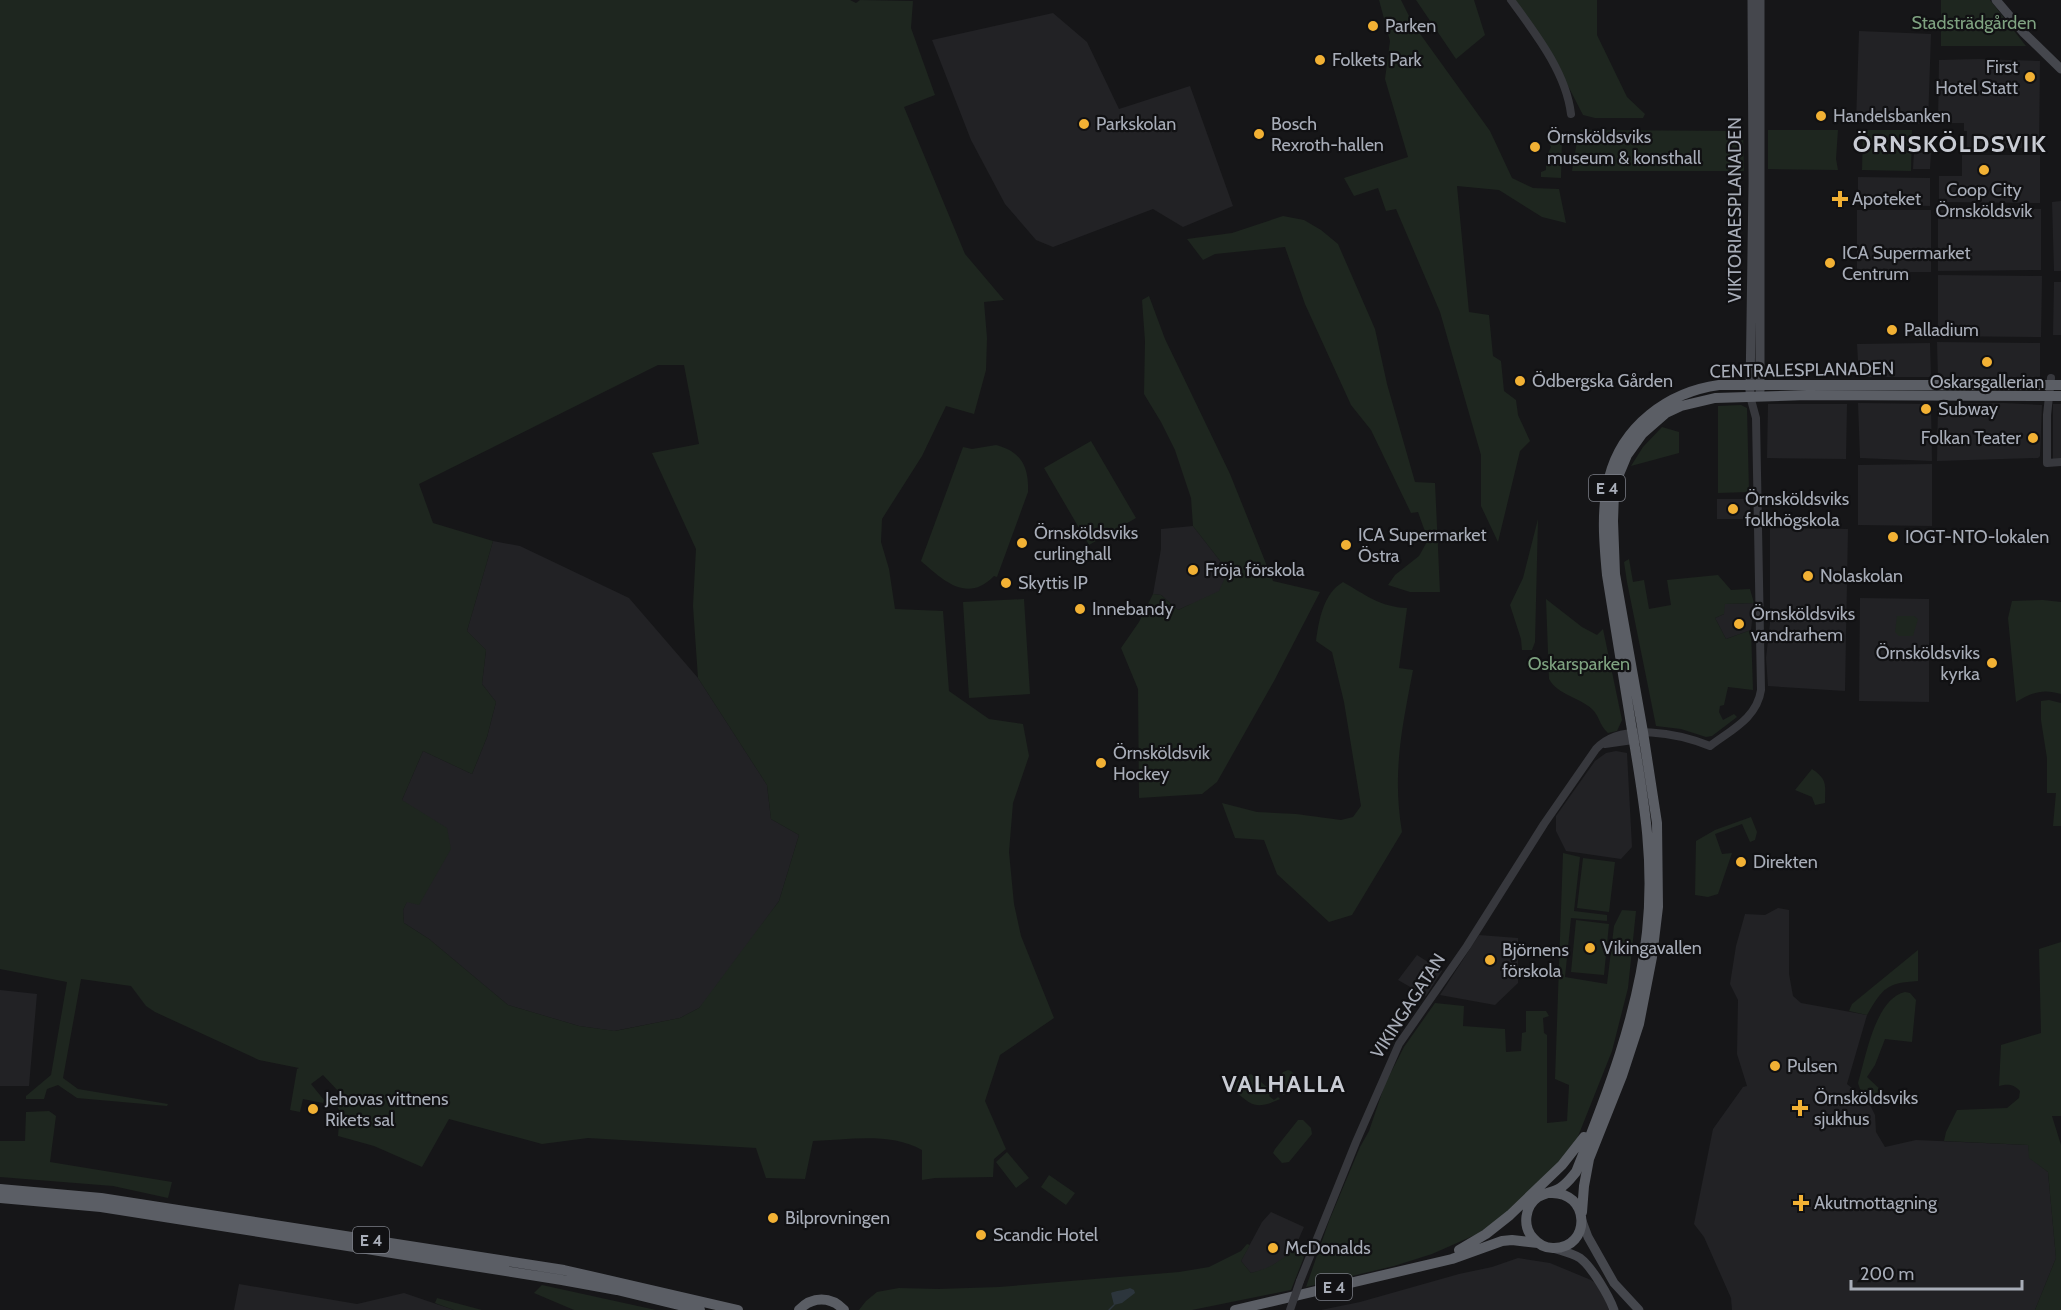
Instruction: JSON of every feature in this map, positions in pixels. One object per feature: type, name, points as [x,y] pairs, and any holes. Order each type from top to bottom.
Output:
[{"type":"highway","name":"CENTRALESPLANADEN","points":[[1639,736],[1607,575],[1605,506],[1609,478],[1622,446],[1636,428],[1662,405],[1705,387],[1755,384],[2050,382]]},
{"type":"highway","name":"CENTRALESPLANADEN","points":[[1652,822],[1615,574],[1613,506],[1617,479],[1642,434],[1666,413],[1701,400],[1755,396],[1843,395],[2052,397]]},
{"type":"highway","name":"E 4","points":[[1433,1262],[1500,1232],[1539,1197],[1567,1183],[1576,1172],[1622,1049],[1638,986],[1644,956],[1652,822]]},
{"type":"highway","name":"E 4","points":[[1235,1310],[1368,1280],[1473,1252],[1502,1241],[1512,1239],[1553,1248],[1564,1246],[1573,1240],[1579,1231],[1582,1218],[1584,1186],[1589,1160],[1631,1052],[1647,988],[1658,907],[1652,822]]},
{"type":"highway","points":[[1459,1250],[1486,1234],[1510,1215],[1567,1160],[1594,1121]]},
{"type":"highway","name":"E 4","points":[[0,1189],[101,1198],[564,1270],[738,1310]]},
{"type":"highway","points":[[1549,1193],[1560,1193],[1570,1197],[1577,1205],[1582,1218]]},
{"type":"highway","name":"E 4","points":[[0,1198],[122,1210],[562,1280],[626,1292],[700,1310]]},
{"type":"highway","points":[[1528,1209],[1526,1225],[1530,1235],[1538,1243]]},
{"type":"highway","points":[[797,1310],[811,1301],[825,1300],[840,1305],[844,1310]]},
{"type":"main road","name":"VIKTORIAESPLANADEN","points":[[1752,0],[1755,396]]},
{"type":"main road","name":"VIKTORIAESPLANADEN","points":[[1755,384],[1760,0]]},
{"type":"main road","points":[[1996,0],[2024,33],[2061,69]]},
{"type":"main road","points":[[1582,1218],[1588,1237],[1614,1283],[1639,1310]]},
{"type":"main road","points":[[1553,1248],[1583,1261],[1608,1296],[1614,1310]]},
{"type":"street","points":[[1510,0],[1530,26],[1555,68],[1569,97],[1571,114]]},
{"type":"street","points":[[2050,382],[2052,397],[2047,415],[2047,463],[2061,462]]},
{"type":"street","name":"VIKTORIAESPLANADEN","points":[[1639,736],[1667,734],[1710,746],[1751,715],[1757,706],[1761,690],[1755,396]]},
{"type":"street","name":"VIKINGAGATAN","points":[[1290,1310],[1356,1142],[1399,1044],[1467,946],[1544,824],[1600,745],[1614,738],[1639,736]]},
{"type":"shaded area","name":"Parkskolan","points":[[1053,13],[1087,42],[1119,109],[1190,86],[1233,206],[1183,227],[1153,209],[1053,247],[1036,240],[1005,204],[971,140],[932,40]]},
{"type":"shaded area","points":[[1859,31],[1931,34],[1928,124],[1856,123]]},
{"type":"shaded area","points":[[1939,60],[2040,61],[2039,148],[1967,148],[1967,131],[1964,131],[1964,123],[1938,123]]},
{"type":"shaded area","points":[[1914,152],[1931,153],[1930,169],[1913,169]]},
{"type":"shaded area","points":[[1962,155],[2040,155],[2040,203],[1939,202],[1939,176],[1962,176]]},
{"type":"shaded area","points":[[1858,177],[1930,178],[1930,206],[1858,204]]},
{"type":"shaded area","points":[[2061,201],[2061,271],[2054,271],[2052,202]]},
{"type":"shaded area","points":[[2041,209],[2041,270],[1938,271],[1938,210]]},
{"type":"shaded area","points":[[1857,210],[1931,210],[1931,272],[1857,272]]},
{"type":"shaded area","points":[[1938,275],[2042,276],[2041,337],[1938,336]]},
{"type":"shaded area","points":[[2054,282],[2061,282],[2061,335],[2053,335]]},
{"type":"shaded area","name":"Oskarsgallerian","points":[[1937,342],[2040,343],[2040,377],[1938,378]]},
{"type":"shaded area","points":[[1930,343],[1931,377],[1859,377],[1857,344]]},
{"type":"shaded area","points":[[1858,403],[1931,404],[1932,461],[1860,458]]},
{"type":"shaded area","points":[[1768,404],[1847,404],[1846,459],[1767,458]]},
{"type":"shaded area","points":[[1938,404],[2042,405],[2040,456],[2038,458],[1937,461]]},
{"type":"shaded area","points":[[2053,404],[2061,404],[2061,459],[2053,459]]},
{"type":"shaded area","points":[[1932,464],[1932,526],[1858,525],[1858,465]]},
{"type":"shaded area","name":"Örnsköldsviks folkhögskola","points":[[1717,499],[1750,499],[1750,519],[1717,519]]},
{"type":"shaded area","points":[[1193,526],[1228,571],[1227,600],[1189,605],[1178,610],[1161,595],[1153,594],[1161,549],[1161,529]]},
{"type":"shaded area","name":"Nolaskolan","points":[[1770,528],[1848,529],[1845,691],[1768,686],[1766,658],[1770,623]]},
{"type":"shaded area","points":[[493,541],[520,546],[629,598],[698,678],[767,785],[771,819],[799,835],[779,901],[708,999],[699,1008],[680,1018],[614,1031],[579,1026],[508,1005],[429,939],[404,923],[403,910],[407,901],[402,800],[423,751],[472,774],[487,737],[496,702],[482,684],[486,650],[467,631]]},
{"type":"shaded area","points":[[1860,598],[1929,599],[1929,702],[1859,701]]},
{"type":"shaded area","points":[[1754,603],[1751,630],[1726,639],[1715,618],[1724,614],[1724,604]]},
{"type":"shaded area","points":[[1616,751],[1627,753],[1632,847],[1621,859],[1566,851],[1556,831],[1556,816],[1595,761],[1606,753]]},
{"type":"shaded area","name":"Örnsköldsviks sjukhus","points":[[1778,908],[1789,910],[1789,974],[1793,996],[1801,1003],[1867,1015],[1847,1084],[1868,1101],[1875,1115],[1876,1132],[1885,1147],[1916,1140],[2028,1145],[2030,1158],[2048,1172],[2056,1258],[2035,1310],[1732,1310],[1731,1298],[1704,1237],[1694,1224],[1713,1129],[1743,1087],[1747,1086],[1737,1054],[1738,1000],[1730,984],[1736,946],[1745,914],[1765,915]]},
{"type":"shaded area","name":"Björnens förskola","points":[[1479,935],[1518,938],[1518,983],[1495,1005],[1440,995]]},
{"type":"shaded area","points":[[1417,955],[1442,971],[1426,996],[1398,980]]},
{"type":"shaded area","points":[[0,990],[37,994],[29,1086],[0,1086]]},
{"type":"shaded area","points":[[1271,1212],[1304,1227],[1296,1245],[1286,1257],[1267,1269],[1251,1273],[1241,1261],[1262,1222]]},
{"type":"shaded area","points":[[1518,1258],[1550,1263],[1591,1280],[1600,1286],[1609,1310],[1321,1310],[1360,1302]]},
{"type":"shaded area","points":[[239,1284],[357,1304],[404,1293],[454,1310],[234,1310]]},
{"type":"shaded area","points":[[1130,1288],[1135,1293],[1122,1303],[1114,1305],[1111,1293]]},
{"type":"green space","points":[[0,0],[850,0],[856,3],[860,0],[913,1],[911,28],[935,95],[904,107],[965,254],[1004,300],[984,302],[987,338],[986,370],[974,414],[946,406],[922,456],[882,519],[881,542],[889,569],[895,609],[943,611],[949,691],[989,719],[1023,724],[1029,756],[1013,803],[1009,852],[1014,904],[1021,936],[1054,1018],[1000,1055],[985,1101],[1006,1149],[994,1159],[993,1177],[922,1180],[922,1150],[910,1144],[883,1139],[813,1141],[805,1179],[766,1178],[756,1148],[588,1138],[542,1144],[449,1119],[422,1167],[374,1146],[338,1136],[340,1112],[335,1102],[340,1093],[323,1075],[311,1084],[324,1100],[323,1103],[303,1099],[300,1112],[290,1110],[299,1068],[259,1060],[155,1012],[146,1006],[131,986],[81,979],[63,1078],[78,1089],[168,1104],[167,1106],[77,1098],[58,1085],[47,1089],[44,1099],[26,1099],[26,1096],[51,1075],[67,982],[0,969]],"holes":[[[658,365],[684,365],[699,444],[652,453],[696,549],[693,606],[698,678],[767,785],[771,819],[799,835],[779,901],[699,1008],[680,1018],[615,1031],[579,1026],[508,1005],[429,939],[404,923],[403,910],[407,902],[419,905],[451,849],[447,828],[402,800],[423,751],[472,774],[487,737],[496,702],[482,684],[486,650],[467,631],[493,541],[433,523],[419,484]]]},
{"type":"green space","points":[[1379,0],[1401,0],[1413,24],[1490,131],[1512,178],[1533,188],[1559,189],[1566,223],[1542,217],[1499,190],[1457,186],[1469,312],[1489,315],[1493,356],[1501,361],[1504,391],[1516,400],[1518,415],[1530,441],[1520,451],[1498,542],[1481,506],[1481,455],[1440,312],[1396,209],[1386,211],[1378,188],[1354,196],[1344,178],[1408,157],[1385,79],[1390,41]]},
{"type":"green space","points":[[1416,0],[1474,0],[1485,35],[1456,59]]},
{"type":"green space","points":[[1513,0],[1597,0],[1597,35],[1627,97],[1645,114],[1643,118],[1595,118],[1583,115],[1565,80]]},
{"type":"green space","name":"Stadsträdgården","points":[[1941,0],[1990,0],[2026,46],[1941,46]]},
{"type":"green space","points":[[1581,130],[1743,131],[1744,171],[1572,171],[1578,135]]},
{"type":"green space","points":[[1768,130],[1838,130],[1836,159],[1838,170],[1768,169]]},
{"type":"green space","points":[[1863,130],[1912,130],[1911,171],[1862,170]]},
{"type":"green space","points":[[1546,138],[1562,139],[1561,178],[1541,177],[1541,172],[1546,170],[1546,158],[1551,147]]},
{"type":"green space","points":[[1283,216],[1304,220],[1338,244],[1375,329],[1387,384],[1415,482],[1435,483],[1440,592],[1410,592],[1388,585],[1395,575],[1419,556],[1428,540],[1418,512],[1411,513],[1371,430],[1351,405],[1305,304],[1285,247],[1215,254],[1203,260],[1187,239],[1232,233]]},
{"type":"green space","points":[[1149,296],[1165,339],[1230,474],[1273,581],[1320,592],[1274,681],[1217,782],[1202,794],[1139,798],[1138,689],[1121,648],[1139,622],[1153,594],[1161,595],[1178,610],[1219,591],[1228,571],[1193,526],[1191,498],[1175,450],[1144,394],[1145,341],[1142,300]]},
{"type":"green space","points":[[1741,405],[1747,408],[1749,492],[1718,493],[1718,406]]},
{"type":"green space","points":[[1662,427],[1679,432],[1679,453],[1631,466],[1643,447]]},
{"type":"green space","points":[[1091,441],[1136,518],[1089,545],[1044,468]]},
{"type":"green space","points":[[996,445],[1018,456],[1027,475],[1028,492],[997,577],[994,576],[974,588],[965,589],[947,581],[921,561],[963,447],[972,449]]},
{"type":"green space","points":[[1538,519],[1535,642],[1532,650],[1522,650],[1521,639],[1510,605],[1523,578]]},
{"type":"green space","points":[[1629,559],[1633,582],[1644,580],[1649,609],[1671,605],[1667,580],[1718,575],[1731,590],[1750,589],[1754,603],[1725,604],[1724,614],[1715,618],[1726,639],[1751,630],[1753,690],[1728,687],[1724,705],[1720,706],[1719,712],[1723,720],[1734,714],[1737,717],[1712,736],[1706,737],[1681,729],[1656,726],[1627,582],[1624,562]]},
{"type":"green space","points":[[1343,582],[1381,603],[1407,608],[1399,668],[1413,670],[1402,731],[1398,770],[1402,832],[1352,915],[1329,922],[1277,874],[1264,840],[1235,838],[1222,803],[1257,812],[1341,820],[1353,817],[1361,806],[1344,702],[1332,652],[1316,641],[1326,600]]},
{"type":"green space","points":[[1024,599],[1030,694],[969,698],[963,602]]},
{"type":"green space","name":"Oskarsparken","points":[[1546,599],[1582,627],[1597,635],[1603,629],[1622,720],[1617,731],[1608,733],[1592,709],[1558,689],[1549,679]]},
{"type":"green space","points":[[2012,601],[2061,602],[2061,694],[2048,691],[2037,692],[2016,702],[2008,618]]},
{"type":"green space","points":[[1897,616],[1914,616],[1918,619],[1913,636],[1899,636],[1895,632]]},
{"type":"green space","points":[[2041,701],[2061,703],[2061,826],[2053,826],[2056,793],[2047,793],[2047,758],[2041,720]]},
{"type":"green space","points":[[1812,769],[1823,780],[1825,803],[1815,805],[1812,797],[1795,790]]},
{"type":"green space","points":[[1751,817],[1757,832],[1755,840],[1750,842],[1742,824],[1715,834],[1722,854],[1732,853],[1718,894],[1708,897],[1695,895],[1696,841],[1715,830]]},
{"type":"green space","points":[[1563,853],[1580,857],[1574,911],[1607,915],[1607,921],[1571,918],[1565,977],[1607,984],[1614,926],[1622,910],[1636,911],[1628,988],[1612,1051],[1575,1144],[1531,1200],[1475,1235],[1432,1254],[1394,1266],[1306,1287],[1329,1221],[1369,1131],[1385,1084],[1404,1047],[1435,1003],[1464,1006],[1463,1026],[1505,1029],[1506,1052],[1521,1051],[1522,1033],[1526,1032],[1526,1011],[1546,1011],[1549,1016],[1543,1018],[1544,1033],[1547,1035],[1547,1123],[1567,1121],[1569,1085],[1555,1079]]},
{"type":"green space","name":"Vikingavallen","points":[[1583,858],[1615,862],[1609,912],[1577,908]]},
{"type":"green space","name":"Vikingavallen","points":[[1576,920],[1609,924],[1604,975],[1571,972]]},
{"type":"green space","points":[[2061,942],[2061,1116],[2052,1116],[2061,1145],[2061,1310],[2035,1310],[2056,1258],[2048,1172],[2029,1158],[2028,1145],[1944,1141],[1957,1110],[2007,1108],[2019,1098],[2020,1091],[2015,1087],[1999,1086],[2001,1045],[2041,1033],[2039,949]]},
{"type":"green space","points":[[1918,950],[1918,981],[1899,983],[1886,989],[1867,1015],[1849,1011],[1852,1004]]},
{"type":"green space","points":[[1905,992],[1910,993],[1916,1000],[1912,1042],[1885,1039],[1875,1065],[1867,1077],[1884,1093],[1875,1099],[1860,1089],[1858,1083],[1864,1059],[1879,1017],[1895,997]]},
{"type":"green space","points":[[1288,1070],[1298,1078],[1289,1092],[1283,1095],[1274,1085],[1283,1072]]},
{"type":"green space","points":[[1251,1074],[1272,1091],[1269,1096],[1274,1100],[1278,1097],[1280,1099],[1263,1105],[1252,1104],[1228,1085]]},
{"type":"green space","points":[[49,1111],[56,1116],[50,1162],[172,1182],[168,1198],[113,1186],[0,1177],[0,1141],[25,1141],[26,1112]]},
{"type":"green space","points":[[1298,1120],[1303,1120],[1311,1128],[1312,1134],[1289,1162],[1282,1163],[1273,1153]]},
{"type":"green space","points":[[1007,1152],[1029,1178],[1016,1188],[996,1162]]},
{"type":"green space","points":[[1049,1175],[1075,1193],[1066,1205],[1041,1187]]},
{"type":"green space","points":[[1247,1244],[1250,1245],[1241,1261],[1251,1273],[1276,1263],[1296,1245],[1304,1257],[1291,1290],[1192,1310],[859,1310],[877,1292],[899,1288],[999,1287],[1179,1272],[1209,1267],[1241,1251]]},
{"type":"green space","points":[[542,1285],[656,1310],[574,1310],[534,1293]]},
{"type":"green space","points":[[437,1298],[482,1310],[454,1310],[435,1303]]},
{"type":"waterway","points":[[1109,1310],[1114,1305]]},
{"type":"place","name":"Parken","points":[[1373,26]]},
{"type":"place","name":"Folkets Park","points":[[1320,60]]},
{"type":"place","name":"First Hotel Statt","points":[[2030,77]]},
{"type":"place","name":"Handelsbanken","points":[[1821,116]]},
{"type":"place","name":"Parkskolan","points":[[1084,124]]},
{"type":"place","name":"Bosch Rexroth-hallen","points":[[1259,134]]},
{"type":"place","name":"Örnsköldsviks museum & konsthall","points":[[1535,147]]},
{"type":"place","name":"Coop City Örnsköldsvik","points":[[1984,170]]},
{"type":"place","name":"Apoteket","points":[[1840,199]]},
{"type":"place","name":"ICA Supermarket Centrum","points":[[1830,263]]},
{"type":"place","name":"Palladium","points":[[1892,330]]},
{"type":"place","name":"Oskarsgallerian","points":[[1987,362]]},
{"type":"place","name":"Ödbergska Gården","points":[[1520,381]]},
{"type":"place","name":"Subway","points":[[1926,409]]},
{"type":"place","name":"Folkan Teater","points":[[2033,438]]},
{"type":"place","name":"Örnsköldsviks folkhögskola","points":[[1733,509]]},
{"type":"place","name":"IOGT-NTO-lokalen","points":[[1893,537]]},
{"type":"place","name":"Örnsköldsviks curlinghall","points":[[1022,543]]},
{"type":"place","name":"ICA Supermarket Östra","points":[[1346,545]]},
{"type":"place","name":"Fröja förskola","points":[[1193,570]]},
{"type":"place","name":"Nolaskolan","points":[[1808,576]]},
{"type":"place","name":"Skyttis IP","points":[[1006,583]]},
{"type":"place","name":"Innebandy","points":[[1080,609]]},
{"type":"place","name":"Örnsköldsviks vandrarhem","points":[[1739,624]]},
{"type":"place","name":"Örnsköldsviks kyrka","points":[[1992,663]]},
{"type":"place","name":"Örnsköldsvik Hockey","points":[[1101,763]]},
{"type":"place","name":"Direkten","points":[[1741,862]]},
{"type":"place","name":"Vikingavallen","points":[[1590,948]]},
{"type":"place","name":"Björnens förskola","points":[[1490,960]]},
{"type":"place","name":"Pulsen","points":[[1775,1066]]},
{"type":"place","name":"Örnsköldsviks sjukhus","points":[[1800,1108]]},
{"type":"place","name":"Jehovas vittnens Rikets sal","points":[[313,1109]]},
{"type":"place","name":"Akutmottagning","points":[[1801,1203]]},
{"type":"place","name":"Bilprovningen","points":[[773,1218]]},
{"type":"place","name":"Scandic Hotel","points":[[981,1235]]},
{"type":"place","name":"McDonalds","points":[[1273,1248]]},
{"type":"district","name":"ÖRNSKÖLDSVIK","points":[[1950,143]]},
{"type":"district","name":"VALHALLA","points":[[1284,1083]]}]
